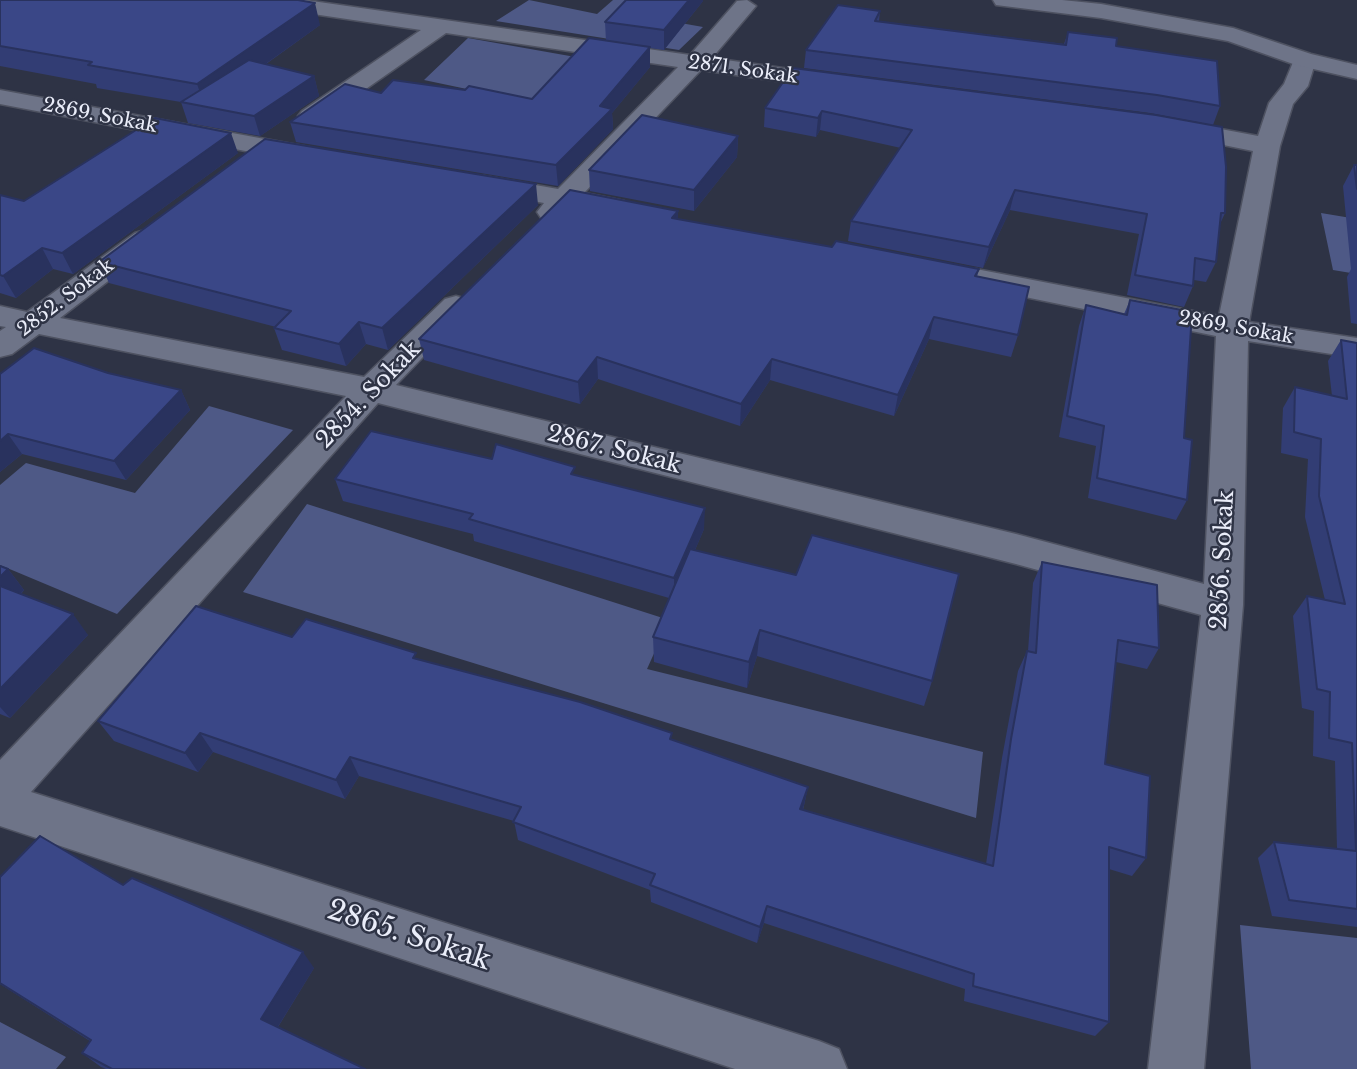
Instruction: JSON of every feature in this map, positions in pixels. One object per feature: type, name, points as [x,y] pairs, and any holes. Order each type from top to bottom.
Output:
[{"type":"street","name":"2871. Sokak","points":[[259,0],[439,28],[860,86]]},
{"type":"street","points":[[1004,0],[1101,11],[1233,35],[1304,61],[1357,72]]},
{"type":"street","points":[[526,236],[694,64],[745,6]]},
{"type":"street","points":[[255,156],[439,28]]},
{"type":"street","name":"2856. Sokak","points":[[1176,1069],[1223,605],[1232,329],[1267,146],[1276,125],[1280,103],[1296,86],[1304,61]]},
{"type":"street","name":"2869. Sokak","points":[[0,97],[255,156],[334,159]]},
{"type":"street","points":[[1150,124],[1267,146]]},
{"type":"street","points":[[456,180],[647,214]]},
{"type":"street","name":"2852. Sokak","points":[[0,346],[17,319],[166,223]]},
{"type":"street","name":"2869. Sokak","points":[[946,273],[1232,329],[1357,348]]},
{"type":"street","name":"2854. Sokak","points":[[0,793],[371,390],[478,284]]},
{"type":"street","name":"2867. Sokak","points":[[17,319],[371,390],[1016,549],[1223,605]]},
{"type":"street","name":"2865. Sokak","points":[[0,804],[819,1069]]},
{"type":"shaded area","points":[[529,0],[597,14],[613,0],[654,0],[641,16],[703,27],[679,50],[496,21]]},
{"type":"shaded area","points":[[468,38],[581,58],[538,104],[424,80]]},
{"type":"shaded area","points":[[1321,213],[1357,219],[1357,274],[1333,270]]},
{"type":"shaded area","points":[[209,406],[293,430],[117,614],[0,565],[0,485],[26,463],[135,493]]},
{"type":"shaded area","points":[[307,504],[669,620],[647,669],[983,752],[976,818],[243,592]]},
{"type":"shaded area","points":[[1240,925],[1357,938],[1357,1069],[1251,1069]]},
{"type":"shaded area","points":[[0,1022],[66,1057],[56,1069],[0,1069]]},
{"type":"building","points":[[0,0],[298,0],[315,3],[197,84],[0,46]]},
{"type":"building","points":[[626,0],[689,0],[664,30],[605,22]]},
{"type":"building","points":[[838,5],[880,11],[875,21],[1066,45],[1068,32],[1117,38],[1116,46],[1217,61],[1220,106],[1157,95],[806,50]]},
{"type":"building","points":[[589,38],[650,47],[600,106],[612,109],[556,165],[290,122],[345,84],[381,93],[393,80],[465,90],[469,86],[532,99]]},
{"type":"building","points":[[249,60],[314,76],[254,116],[181,102]]},
{"type":"building","points":[[793,68],[1156,115],[1222,127],[1226,167],[1225,213],[1221,213],[1216,262],[1195,258],[1193,286],[1135,275],[1147,214],[1015,190],[989,247],[851,221],[912,130],[822,111],[818,118],[765,108]]},
{"type":"building","points":[[642,115],[738,136],[694,190],[589,170]]},
{"type":"building","points":[[155,118],[231,133],[62,253],[42,248],[3,276],[0,275],[0,195],[24,201]]},
{"type":"building","points":[[265,139],[536,184],[382,328],[359,322],[339,344],[274,328],[291,311],[99,262]]},
{"type":"building","points":[[1354,165],[1357,165],[1357,189]]},
{"type":"building","points":[[570,190],[678,211],[672,218],[832,247],[836,241],[979,269],[975,276],[1029,287],[1018,335],[934,317],[898,395],[772,359],[741,404],[597,357],[578,382],[419,339]]},
{"type":"building","points":[[1130,300],[1192,312],[1184,438],[1192,440],[1187,500],[1097,478],[1104,426],[1067,416],[1086,305],[1127,315]]},
{"type":"building","points":[[1341,340],[1357,343],[1357,909],[1289,900],[1274,842],[1356,851],[1352,743],[1329,738],[1330,692],[1317,689],[1307,596],[1345,604],[1319,496],[1321,439],[1294,432],[1295,387],[1347,399]]},
{"type":"building","points":[[34,348],[108,373],[181,390],[114,461],[8,434],[0,441],[0,374]]},
{"type":"building","points":[[371,431],[492,459],[496,444],[575,467],[571,474],[705,508],[674,578],[469,519],[473,514],[335,479]]},
{"type":"building","points":[[812,535],[959,574],[932,681],[760,630],[749,662],[653,637],[690,549],[796,575]]},
{"type":"building","points":[[1042,562],[1157,585],[1159,648],[1118,640],[1105,764],[1150,776],[1146,858],[1109,847],[1109,1022],[973,986],[974,974],[767,906],[760,927],[650,885],[655,874],[513,822],[521,807],[350,757],[336,780],[200,733],[185,753],[98,721],[196,606],[292,637],[306,619],[416,653],[413,658],[580,702],[672,733],[670,739],[808,787],[800,809],[993,866],[1027,651],[1036,653]]},
{"type":"building","points":[[0,566],[8,569],[0,577]]},
{"type":"building","points":[[0,586],[73,614],[0,689]]},
{"type":"building","points":[[40,836],[123,885],[132,878],[303,952],[261,1019],[365,1069],[112,1069],[82,1053],[91,1040],[0,983],[0,877]]}]
